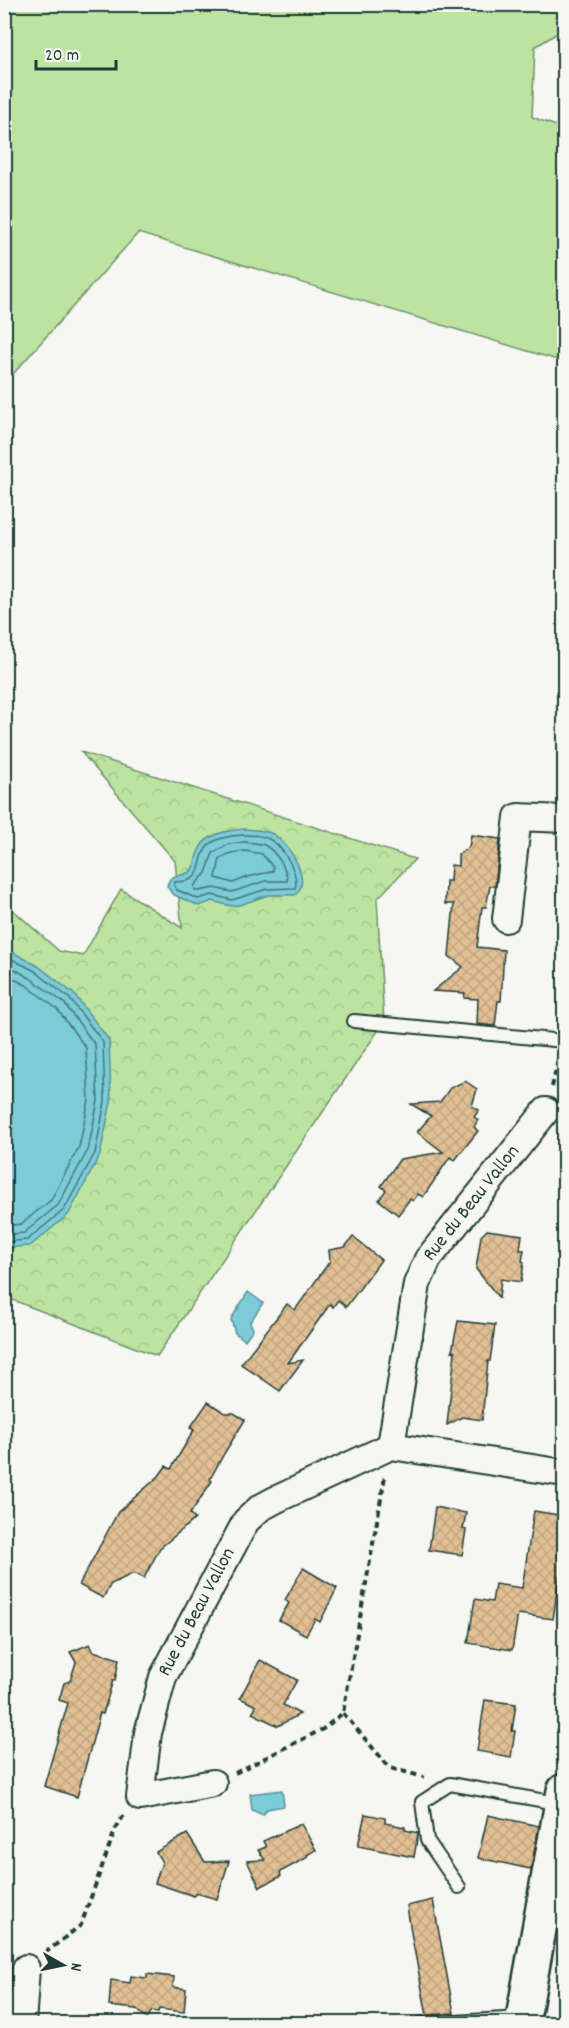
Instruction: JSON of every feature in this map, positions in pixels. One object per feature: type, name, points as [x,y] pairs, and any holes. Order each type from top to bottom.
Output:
[{"type":"street","points":[[506,919],[518,817],[564,819]]},
{"type":"street","name":"Rue du Beau Vallon","points":[[140,1797],[148,1733],[164,1677],[246,1521],[260,1508],[275,1500],[391,1446],[417,1284],[428,1259],[546,1111]]},
{"type":"street","points":[[391,1446],[564,1473]]},
{"type":"street","points":[[140,1797],[213,1783]]},
{"type":"street","points":[[522,2021],[553,1915],[564,1798]]},
{"type":"street","points":[[22,2024],[26,1968]]},
{"type":"lane","points":[[354,1021],[563,1041]]},
{"type":"lane","points":[[459,1887],[427,1840],[422,1802],[450,1784],[564,1798]]},
{"type":"lane","points":[[420,2024],[522,2021]]},
{"type":"path","points":[[546,1111],[563,1041]]},
{"type":"path","points":[[213,1783],[323,1729],[343,1713],[391,1446]]},
{"type":"path","points":[[343,1713],[390,1768],[450,1784]]},
{"type":"path","points":[[26,1968],[81,1925],[118,1822],[140,1797]]},
{"type":"green space","points":[[5,4],[564,5],[564,29],[535,47],[532,117],[564,129],[564,362],[138,233],[5,383]]},
{"type":"green space","points":[[81,752],[415,859],[377,899],[384,1022],[157,1356],[5,1297],[4,902],[59,951],[83,956],[121,889],[182,928],[175,861]]},
{"type":"water","points":[[245,829],[273,834],[286,846],[300,872],[300,888],[295,895],[268,895],[240,905],[231,906],[212,901],[199,906],[172,894],[167,886],[168,882],[173,877],[190,872],[202,844],[212,836]]},
{"type":"water","points":[[5,948],[38,966],[74,994],[109,1040],[111,1102],[100,1155],[68,1215],[30,1246],[5,1248]]},
{"type":"water","points":[[248,1292],[263,1303],[250,1322],[253,1329],[245,1340],[235,1333],[231,1319]]},
{"type":"water","points":[[282,1790],[284,1806],[267,1809],[263,1815],[252,1810],[250,1794]]},
{"type":"building","points":[[471,835],[500,839],[495,886],[490,886],[486,907],[482,907],[477,947],[504,950],[501,1001],[498,1001],[495,1026],[477,1024],[478,999],[464,998],[465,993],[433,991],[463,967],[449,956],[454,904],[445,904],[446,881],[450,881],[451,865],[458,866],[458,855],[469,847]]},
{"type":"building","points":[[465,1081],[477,1089],[472,1106],[479,1110],[474,1117],[478,1120],[474,1127],[478,1131],[455,1160],[450,1157],[423,1197],[418,1194],[413,1201],[410,1199],[398,1215],[379,1200],[386,1190],[381,1186],[400,1159],[443,1152],[417,1132],[431,1116],[411,1104],[440,1102],[450,1088]]},
{"type":"building","points":[[487,1230],[522,1235],[520,1250],[524,1250],[522,1261],[524,1262],[521,1282],[501,1279],[499,1298],[476,1269],[481,1236]]},
{"type":"building","points":[[353,1237],[381,1260],[346,1307],[338,1300],[333,1307],[330,1304],[288,1363],[303,1360],[280,1391],[241,1364],[287,1304],[295,1310],[330,1261],[329,1250],[345,1247]]},
{"type":"building","points":[[458,1321],[495,1325],[490,1361],[488,1361],[482,1420],[462,1417],[447,1425],[455,1352],[452,1351]]},
{"type":"building","points":[[208,1402],[225,1413],[234,1413],[245,1420],[210,1479],[212,1481],[190,1514],[195,1519],[160,1548],[144,1578],[134,1573],[111,1584],[103,1598],[79,1585],[118,1512],[159,1476],[166,1466],[171,1469],[194,1430],[190,1428]]},
{"type":"building","points":[[435,1507],[466,1513],[462,1555],[429,1550]]},
{"type":"building","points":[[534,1511],[564,1516],[564,1544],[553,1619],[518,1614],[512,1650],[468,1643],[475,1599],[492,1602],[495,1584],[522,1588]]},
{"type":"building","points":[[303,1568],[337,1588],[320,1622],[315,1619],[306,1635],[279,1620],[289,1603],[285,1600]]},
{"type":"building","points":[[90,1644],[93,1651],[119,1659],[115,1681],[113,1680],[103,1714],[100,1713],[77,1797],[44,1786],[68,1703],[59,1700],[64,1683],[70,1681],[76,1662],[70,1652]]},
{"type":"building","points":[[260,1660],[297,1680],[283,1705],[300,1714],[278,1726],[252,1713],[256,1706],[240,1698]]},
{"type":"building","points":[[485,1700],[516,1704],[511,1757],[477,1751]]},
{"type":"building","points":[[365,1814],[385,1818],[385,1823],[405,1827],[405,1830],[418,1833],[414,1857],[358,1846]]},
{"type":"building","points":[[488,1815],[539,1826],[531,1869],[478,1858]]},
{"type":"building","points":[[301,1824],[316,1850],[307,1855],[308,1857],[280,1872],[281,1876],[260,1887],[247,1861],[265,1860],[258,1850],[266,1847],[263,1841]]},
{"type":"building","points":[[187,1834],[205,1862],[229,1861],[217,1899],[196,1893],[194,1896],[155,1883],[162,1862],[156,1852]]},
{"type":"building","points":[[433,1900],[454,2013],[427,2015],[407,1906]]},
{"type":"building","points":[[147,1974],[174,1977],[173,1987],[186,1989],[184,2012],[159,2009],[158,2012],[152,2011],[147,2018],[136,2009],[109,2006],[111,1980],[130,1983],[131,1976],[147,1978]]}]
